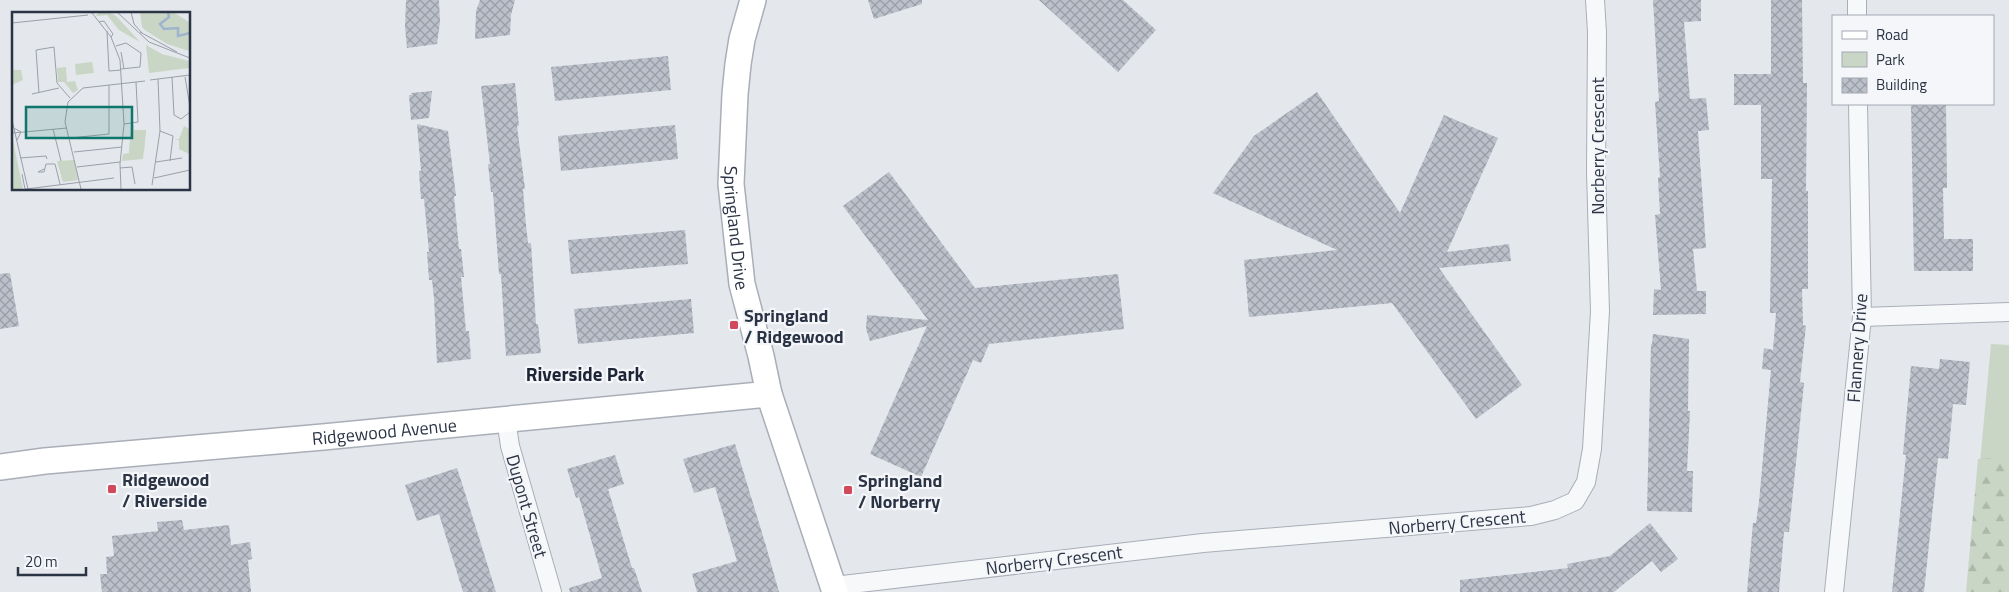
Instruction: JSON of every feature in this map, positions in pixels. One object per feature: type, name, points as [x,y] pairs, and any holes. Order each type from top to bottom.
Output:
[{"type":"street","name":"Springland Drive","points":[[752,0],[742,39],[734,94],[731,184],[742,284],[761,356],[768,394],[835,589]]},
{"type":"street","name":"Norberry Crescent","points":[[835,589],[1203,543],[1530,516],[1555,510],[1575,501],[1586,482],[1592,449],[1600,311],[1596,172],[1597,32],[1595,0]]},
{"type":"street","points":[[1857,0],[1857,15]]},
{"type":"street","name":"Flannery Drive","points":[[1834,592],[1862,317],[1858,105]]},
{"type":"street","points":[[1862,317],[2009,312]]},
{"type":"street","name":"Ridgewood Avenue","points":[[0,467],[45,461],[323,437],[768,394]]},
{"type":"street","name":"Dupont Street","points":[[506,419],[510,446],[552,592]]},
{"type":"green space","points":[[1991,344],[2009,345],[2009,592],[1968,592]]},
{"type":"green space","points":[[2009,457],[2009,592],[1966,592],[1978,459]]},
{"type":"building","points":[[406,0],[439,0],[440,22],[437,44],[407,48],[405,27]]},
{"type":"building","points":[[480,0],[515,0],[511,15],[510,35],[475,39],[476,11]]},
{"type":"building","points":[[868,0],[922,0],[922,4],[874,19]]},
{"type":"building","points":[[1039,0],[1123,0],[1156,30],[1118,72]]},
{"type":"building","points":[[1653,0],[1701,0],[1701,21],[1684,22],[1690,99],[1706,98],[1709,130],[1698,131],[1706,248],[1693,249],[1697,291],[1706,291],[1706,314],[1653,315],[1654,289],[1661,290],[1655,215],[1660,214],[1658,178],[1660,177],[1655,102],[1659,101]]},
{"type":"building","points":[[1771,0],[1802,0],[1803,83],[1807,83],[1806,191],[1808,191],[1808,289],[1802,289],[1803,325],[1806,326],[1800,382],[1804,383],[1789,532],[1784,532],[1779,592],[1747,592],[1753,523],[1756,523],[1759,502],[1771,370],[1762,369],[1764,348],[1773,350],[1776,313],[1770,313],[1772,179],[1761,179],[1761,105],[1734,105],[1734,74],[1771,74]]},
{"type":"building","points":[[668,56],[671,90],[555,101],[551,67]]},
{"type":"building","points":[[515,83],[519,126],[517,126],[525,189],[523,189],[526,225],[528,243],[531,243],[536,324],[538,324],[541,353],[506,356],[501,274],[499,274],[493,192],[491,192],[488,164],[490,164],[481,86]]},
{"type":"building","points":[[432,91],[429,118],[411,120],[409,95],[412,95],[411,93]]},
{"type":"building","points":[[1317,92],[1400,213],[1444,115],[1498,138],[1447,252],[1509,244],[1511,261],[1439,268],[1522,385],[1476,419],[1392,303],[1249,317],[1244,260],[1337,250],[1213,193],[1254,136]]},
{"type":"building","points":[[1911,105],[1946,105],[1947,188],[1943,188],[1944,239],[1973,239],[1973,271],[1914,271]]},
{"type":"building","points":[[417,124],[448,131],[456,196],[454,196],[459,249],[461,249],[464,277],[461,277],[466,331],[469,331],[471,359],[437,363],[434,298],[432,280],[429,280],[427,252],[429,252],[424,199],[421,199]]},
{"type":"building","points":[[675,125],[678,159],[561,171],[558,136]]},
{"type":"building","points":[[889,172],[975,288],[1118,274],[1124,329],[989,344],[981,363],[973,360],[921,477],[870,454],[927,326],[870,341],[866,329],[867,315],[928,320],[843,206]]},
{"type":"building","points":[[685,230],[688,264],[571,274],[568,240]]},
{"type":"building","points":[[10,273],[19,326],[0,329],[0,274]]},
{"type":"building","points":[[691,299],[694,333],[578,344],[574,309]]},
{"type":"building","points":[[1653,334],[1689,339],[1688,411],[1690,411],[1687,471],[1693,471],[1692,512],[1647,511],[1651,344]]},
{"type":"building","points":[[1940,359],[1970,362],[1966,405],[1953,404],[1948,459],[1938,458],[1924,592],[1892,592],[1906,455],[1903,454],[1911,366],[1939,369]]},
{"type":"building","points":[[735,444],[779,592],[697,592],[692,574],[737,561],[715,487],[694,493],[683,459]]},
{"type":"building","points":[[615,455],[624,484],[608,489],[632,568],[634,568],[642,592],[570,592],[569,588],[602,578],[579,497],[576,498],[567,469]]},
{"type":"building","points":[[457,468],[496,592],[463,592],[439,514],[417,521],[405,485]]},
{"type":"building","points":[[182,520],[184,530],[229,525],[231,545],[250,542],[252,559],[248,560],[251,592],[102,592],[100,574],[107,574],[106,557],[114,556],[112,536],[158,531],[157,522]]},
{"type":"building","points":[[1650,523],[1678,559],[1661,572],[1652,561],[1614,592],[1460,592],[1460,580],[1568,568],[1567,564],[1610,556]]},
{"type":"place","name":"Springland / Ridgewood","points":[[734,325]]},
{"type":"place","name":"Ridgewood / Riverside","points":[[112,489]]},
{"type":"place","name":"Springland / Norberry","points":[[848,490]]},
{"type":"district","name":"Riverside Park","points":[[585,373]]}]
